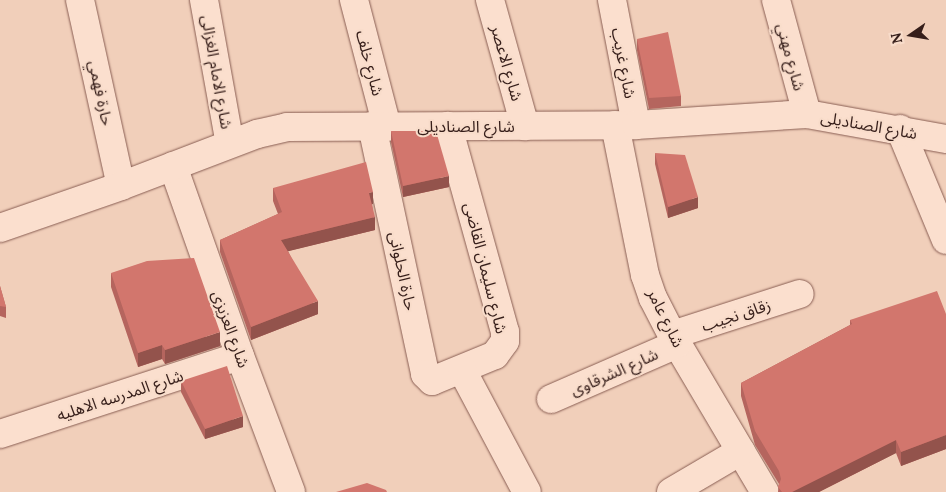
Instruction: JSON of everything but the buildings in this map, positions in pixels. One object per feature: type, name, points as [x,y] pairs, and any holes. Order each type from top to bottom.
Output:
[{"type":"street","name":"حارة فهمي","points":[[80,0],[121,186]]},
{"type":"street","name":"شارع الامام الغزالى","points":[[204,0],[230,144]]},
{"type":"street","name":"شارع خلف","points":[[354,0],[379,126]]},
{"type":"street","name":"شارع الاعصر","points":[[490,0],[525,126]]},
{"type":"street","name":"شارع غريب","points":[[612,0],[626,125]]},
{"type":"street","name":"شارع مهني","points":[[776,0],[807,114]]},
{"type":"street","name":"شارع الصناديلى","points":[[1,222],[121,186],[257,134],[287,127],[626,125],[807,114],[900,129],[946,139]]},
{"type":"street","name":"شارع عامر","points":[[626,125],[646,276],[675,340],[765,492]]},
{"type":"street","name":"حارة الحلوانى","points":[[379,126],[425,374],[432,381],[462,370]]},
{"type":"street","name":"شارع سليمان القاضى","points":[[448,126],[505,332],[505,341],[495,355],[462,370]]},
{"type":"street","points":[[900,129],[946,240]]},
{"type":"street","name":"شارع العزيزى","points":[[173,166],[240,356],[291,492]]},
{"type":"street","name":"زقاق نجيب","points":[[675,340],[800,294]]},
{"type":"street","name":"شارع الشرقاوى","points":[[551,400],[675,340]]},
{"type":"street","name":"شارع المدرسه الاهليه","points":[[0,434],[240,356]]},
{"type":"street","points":[[462,370],[527,492]]},
{"type":"street","points":[[671,492],[741,451]]}]
